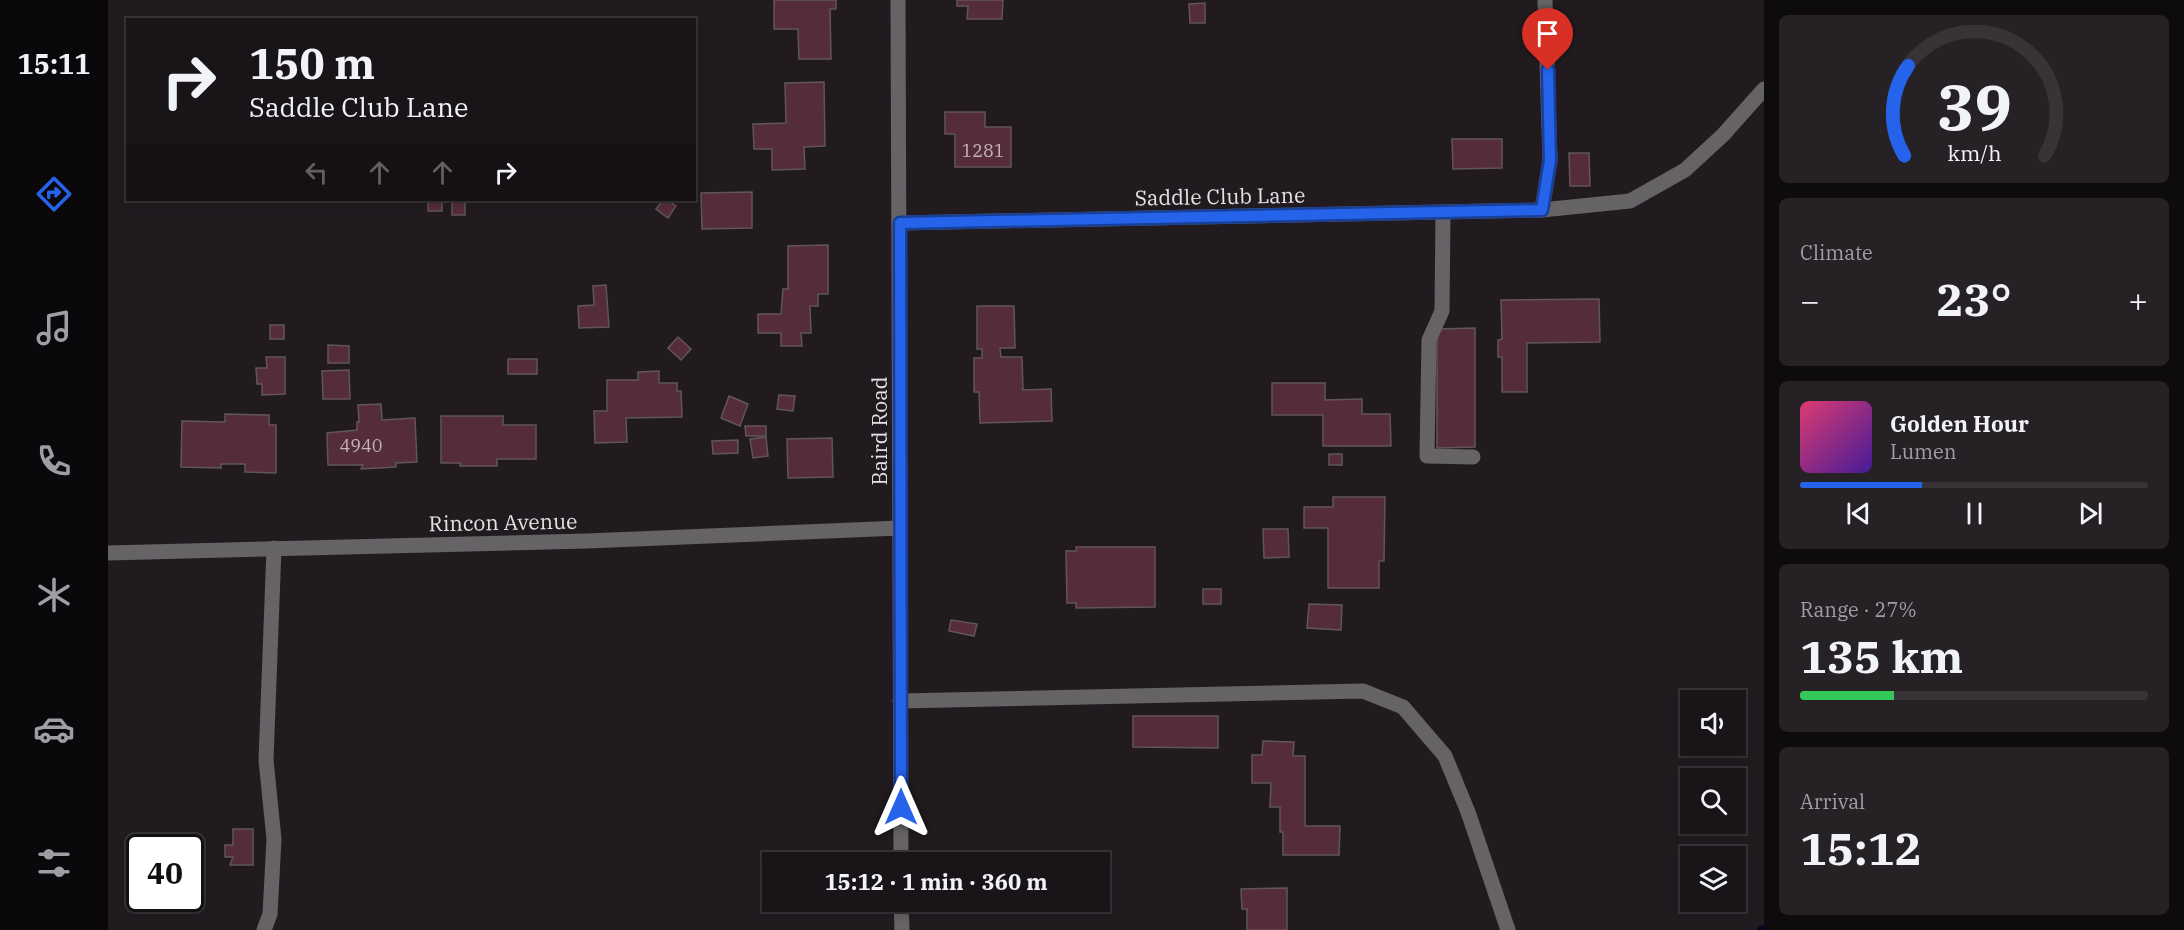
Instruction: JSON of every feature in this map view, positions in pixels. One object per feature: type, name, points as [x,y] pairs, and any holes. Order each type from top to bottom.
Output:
[{"type":"street","name":"Baird Road","points":[[898,0],[901,852]]},
{"type":"street","points":[[1542,210],[1550,160],[1545,0]]},
{"type":"street","name":"Saddle Club Lane","points":[[900,223],[1443,213],[1542,210],[1630,201],[1686,170],[1723,135],[1764,89]]},
{"type":"street","points":[[1443,213],[1442,311],[1429,340],[1427,456],[1473,457]]},
{"type":"street","name":"Rincon Avenue","points":[[108,553],[587,541],[900,528]]},
{"type":"street","points":[[264,930],[270,914],[274,839],[266,760],[274,548]]},
{"type":"street","points":[[900,700],[1362,691],[1403,707],[1445,756],[1468,812],[1508,930]]},
{"type":"street","points":[[901,912],[902,930]]},
{"type":"building","points":[[774,0],[836,0],[836,9],[830,9],[831,59],[799,59],[798,29],[774,29]]},
{"type":"building","points":[[957,0],[1003,0],[1002,19],[967,19],[968,6],[957,6]]},
{"type":"building","points":[[1205,3],[1205,23],[1190,23],[1189,4]]},
{"type":"building","points":[[824,82],[825,146],[804,147],[805,169],[772,170],[772,149],[754,149],[753,124],[786,123],[785,83]]},
{"type":"building","points":[[945,112],[985,112],[985,127],[1011,127],[1011,167],[955,167],[955,134],[945,134]]},
{"type":"building","points":[[1452,139],[1502,139],[1502,168],[1453,169]]},
{"type":"building","points":[[1569,153],[1589,153],[1590,186],[1570,186]]},
{"type":"building","points":[[752,192],[752,228],[702,229],[701,193]]},
{"type":"building","points":[[428,201],[442,201],[442,211],[428,211]]},
{"type":"building","points":[[452,201],[465,201],[465,215],[452,215]]},
{"type":"building","points":[[662,201],[668,201],[676,206],[668,218],[656,209]]},
{"type":"building","points":[[828,245],[828,294],[818,294],[818,306],[810,306],[811,333],[801,333],[802,346],[781,346],[781,333],[758,333],[758,314],[781,314],[783,289],[788,289],[788,246]]},
{"type":"building","points":[[606,285],[609,327],[579,328],[578,306],[594,305],[593,286]]},
{"type":"building","points":[[1599,299],[1600,342],[1527,343],[1527,392],[1502,392],[1502,357],[1498,357],[1498,340],[1502,339],[1501,300]]},
{"type":"building","points":[[977,306],[1014,306],[1015,348],[1000,348],[1001,357],[1022,357],[1023,390],[1051,389],[1052,421],[980,423],[979,392],[974,392],[974,358],[982,358],[982,349],[977,349]]},
{"type":"building","points":[[270,325],[284,325],[284,339],[270,339]]},
{"type":"building","points":[[1475,328],[1475,447],[1437,448],[1437,329]]},
{"type":"building","points":[[678,337],[691,349],[681,360],[668,348]]},
{"type":"building","points":[[328,345],[349,346],[349,363],[328,363]]},
{"type":"building","points":[[266,357],[285,357],[285,394],[262,395],[262,384],[257,384],[256,368],[267,368]]},
{"type":"building","points":[[508,359],[537,359],[537,374],[508,374]]},
{"type":"building","points":[[349,370],[350,399],[323,399],[322,371]]},
{"type":"building","points":[[659,371],[659,383],[677,383],[677,391],[681,391],[682,417],[626,418],[627,442],[595,443],[594,411],[607,411],[607,380],[638,380],[638,372]]},
{"type":"building","points":[[1272,383],[1325,383],[1325,400],[1362,399],[1362,414],[1390,414],[1391,446],[1323,446],[1323,415],[1272,415]]},
{"type":"building","points":[[779,395],[795,396],[793,411],[777,409]]},
{"type":"building","points":[[729,396],[748,404],[740,426],[721,418]]},
{"type":"building","points":[[381,404],[382,420],[415,418],[417,462],[396,463],[396,467],[361,469],[363,465],[328,465],[327,433],[357,430],[358,405]]},
{"type":"building","points":[[225,414],[269,415],[269,425],[276,425],[276,473],[245,472],[245,464],[221,464],[221,468],[181,467],[182,421],[225,422]]},
{"type":"building","points":[[441,416],[503,416],[503,425],[536,425],[536,459],[497,459],[497,466],[460,466],[460,463],[441,463]]},
{"type":"building","points":[[745,426],[766,426],[766,436],[746,436]]},
{"type":"building","points":[[766,437],[768,456],[753,458],[750,439]]},
{"type":"building","points":[[832,438],[833,477],[788,478],[787,439]]},
{"type":"building","points":[[738,440],[738,453],[713,454],[712,441]]},
{"type":"building","points":[[1329,454],[1342,454],[1342,465],[1329,465]]},
{"type":"building","points":[[1333,497],[1385,497],[1384,561],[1379,561],[1379,588],[1328,588],[1328,528],[1304,528],[1304,507],[1333,507]]},
{"type":"building","points":[[1263,529],[1288,529],[1289,557],[1264,558]]},
{"type":"building","points":[[1076,547],[1155,547],[1155,607],[1076,608],[1076,603],[1067,603],[1066,551],[1076,551]]},
{"type":"building","points":[[1203,589],[1221,589],[1221,604],[1203,604]]},
{"type":"building","points":[[1309,604],[1342,605],[1341,630],[1307,628]]},
{"type":"building","points":[[951,620],[977,624],[974,636],[949,631]]},
{"type":"building","points":[[1133,716],[1218,716],[1218,748],[1133,747]]},
{"type":"building","points":[[1263,741],[1294,742],[1293,756],[1305,756],[1305,826],[1340,826],[1339,855],[1283,855],[1280,807],[1270,807],[1271,783],[1252,783],[1252,755],[1262,755]]},
{"type":"building","points":[[233,829],[253,829],[253,865],[230,865],[233,857],[225,857],[225,845],[233,845]]},
{"type":"building","points":[[1287,888],[1287,930],[1247,930],[1247,909],[1242,909],[1241,889]]},
{"type":"route","points":[[901,807],[900,223],[1542,210],[1550,160],[1548,70]]}]
